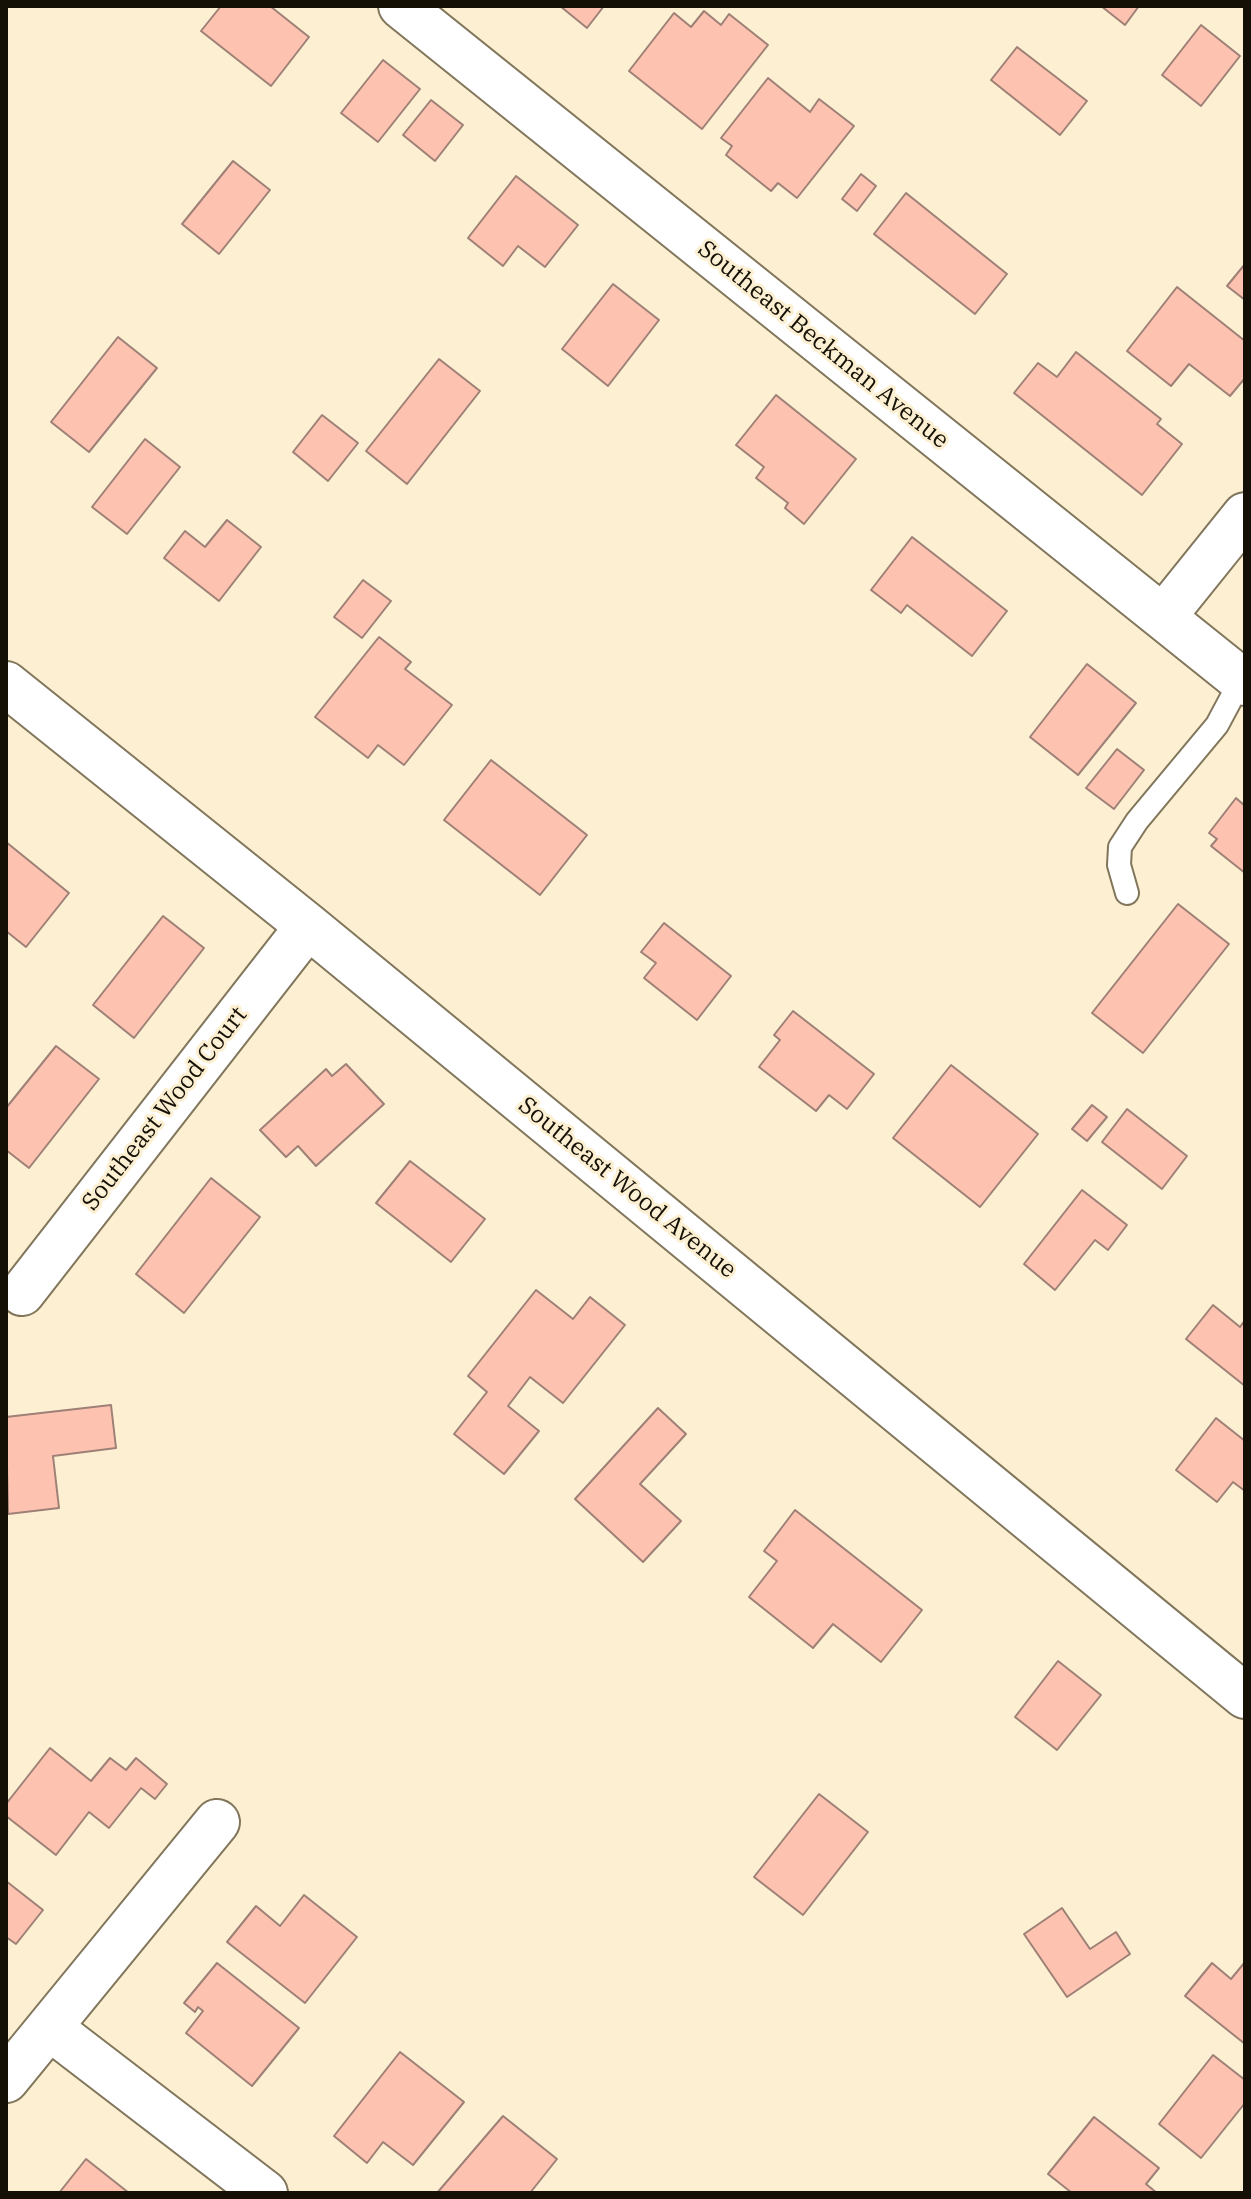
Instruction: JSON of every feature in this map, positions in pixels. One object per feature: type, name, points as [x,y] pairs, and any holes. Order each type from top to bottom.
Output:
[{"type":"street","name":"Southeast Beckman Avenue","points":[[401,6],[1243,682]]},
{"type":"street","points":[[1163,617],[1245,515]]},
{"type":"street","name":"Southeast Wood Avenue","points":[[6,684],[308,926],[1245,1696]]},
{"type":"street","name":"Southeast Wood Court","points":[[22,1293],[308,926]]},
{"type":"street","points":[[6,2080],[217,1822]]},
{"type":"street","points":[[50,2028],[265,2193]]},
{"type":"lane","points":[[1127,893],[1119,865],[1120,847],[1137,821],[1217,725],[1243,682]]},
{"type":"building","points":[[221,6],[270,6],[309,37],[271,86],[201,31]]},
{"type":"building","points":[[560,6],[604,6],[587,28]]},
{"type":"building","points":[[1101,6],[1139,6],[1125,25]]},
{"type":"building","points":[[704,11],[721,25],[729,14],[768,45],[702,129],[629,71],[674,13],[691,27]]},
{"type":"building","points":[[1201,25],[1240,56],[1201,106],[1162,75]]},
{"type":"building","points":[[1017,47],[1087,101],[1060,135],[991,80]]},
{"type":"building","points":[[383,60],[420,89],[378,142],[341,113]]},
{"type":"building","points":[[768,78],[810,112],[819,99],[854,126],[797,198],[778,183],[771,191],[726,155],[732,146],[721,138]]},
{"type":"building","points":[[431,100],[463,125],[435,161],[403,135]]},
{"type":"building","points":[[233,161],[270,190],[219,254],[182,224]]},
{"type":"building","points":[[861,174],[876,186],[857,211],[842,199]]},
{"type":"building","points":[[516,176],[578,225],[545,267],[518,246],[503,266],[468,238]]},
{"type":"building","points":[[906,193],[1007,274],[975,314],[874,234]]},
{"type":"building","points":[[1245,264],[1245,300],[1227,286]]},
{"type":"building","points":[[613,284],[659,320],[608,386],[562,349]]},
{"type":"building","points":[[1177,287],[1245,341],[1245,378],[1230,396],[1189,364],[1171,386],[1127,351]]},
{"type":"building","points":[[118,337],[157,368],[89,452],[51,422]]},
{"type":"building","points":[[1076,352],[1161,419],[1157,424],[1182,444],[1142,495],[1014,393],[1038,363],[1057,377]]},
{"type":"building","points":[[439,359],[480,391],[407,484],[366,451]]},
{"type":"building","points":[[776,395],[856,459],[804,524],[785,508],[788,503],[756,478],[764,467],[736,445]]},
{"type":"building","points":[[322,415],[358,443],[328,481],[293,452]]},
{"type":"building","points":[[145,439],[180,467],[127,534],[92,507]]},
{"type":"building","points":[[227,520],[261,547],[219,601],[164,558],[185,531],[205,547]]},
{"type":"building","points":[[912,537],[1007,611],[972,656],[907,605],[901,613],[871,590]]},
{"type":"building","points":[[363,580],[391,601],[362,638],[334,617]]},
{"type":"building","points":[[379,637],[411,662],[405,669],[452,705],[404,765],[378,745],[368,758],[315,717]]},
{"type":"building","points":[[1087,664],[1136,703],[1078,775],[1030,737]]},
{"type":"building","points":[[1117,749],[1144,770],[1114,809],[1086,788]]},
{"type":"building","points":[[491,760],[587,835],[540,895],[444,820]]},
{"type":"building","points":[[1236,798],[1245,806],[1245,873],[1211,846],[1217,839],[1209,833]]},
{"type":"building","points":[[6,842],[69,893],[26,947],[6,931]]},
{"type":"building","points":[[1178,904],[1229,944],[1143,1053],[1092,1013]]},
{"type":"building","points":[[163,916],[204,948],[134,1038],[93,1005]]},
{"type":"building","points":[[664,923],[731,976],[697,1020],[644,978],[656,963],[641,952]]},
{"type":"building","points":[[793,1011],[874,1074],[847,1109],[829,1095],[816,1111],[759,1067],[780,1040],[774,1035]]},
{"type":"building","points":[[56,1046],[99,1079],[29,1168],[6,1150],[6,1108]]},
{"type":"building","points":[[346,1064],[384,1104],[316,1166],[298,1146],[286,1157],[260,1130],[326,1069],[332,1076]]},
{"type":"building","points":[[951,1065],[1038,1134],[980,1207],[893,1138]]},
{"type":"building","points":[[1092,1105],[1107,1117],[1087,1141],[1072,1129]]},
{"type":"building","points":[[1127,1109],[1187,1156],[1162,1189],[1102,1142]]},
{"type":"building","points":[[410,1161],[485,1219],[451,1262],[376,1203]]},
{"type":"building","points":[[211,1178],[260,1217],[184,1313],[136,1274]]},
{"type":"building","points":[[1082,1190],[1127,1225],[1108,1250],[1095,1240],[1055,1290],[1024,1264]]},
{"type":"building","points":[[536,1290],[573,1319],[590,1297],[625,1325],[563,1403],[530,1377],[508,1406],[539,1431],[504,1474],[454,1434],[487,1392],[468,1376]]},
{"type":"building","points":[[1213,1305],[1240,1327],[1245,1320],[1245,1386],[1186,1339]]},
{"type":"building","points":[[111,1405],[116,1448],[53,1456],[59,1508],[8,1514],[6,1417]]},
{"type":"building","points":[[658,1408],[686,1434],[640,1484],[681,1521],[643,1562],[575,1499]]},
{"type":"building","points":[[1216,1418],[1245,1441],[1245,1491],[1233,1482],[1217,1502],[1176,1470]]},
{"type":"building","points":[[795,1510],[922,1610],[881,1662],[833,1624],[813,1648],[749,1597],[777,1561],[764,1551]]},
{"type":"building","points":[[1058,1661],[1101,1695],[1057,1750],[1015,1717]]},
{"type":"building","points":[[50,1748],[91,1781],[110,1758],[126,1770],[136,1758],[167,1784],[155,1799],[141,1788],[109,1828],[89,1812],[56,1855],[6,1816],[6,1804]]},
{"type":"building","points":[[819,1794],[868,1832],[803,1915],[754,1877]]},
{"type":"building","points":[[6,1881],[43,1910],[16,1944],[6,1937]]},
{"type":"building","points":[[304,1895],[357,1937],[305,2003],[227,1942],[256,1906],[280,1926]]},
{"type":"building","points":[[1062,1908],[1090,1949],[1116,1932],[1130,1954],[1067,1997],[1024,1934]]},
{"type":"building","points":[[1245,1962],[1245,2044],[1185,1996],[1212,1963],[1231,1979]]},
{"type":"building","points":[[217,1963],[299,2028],[252,2086],[186,2033],[203,2011],[198,2007],[195,2012],[184,2003]]},
{"type":"building","points":[[400,2052],[464,2102],[413,2165],[383,2142],[367,2163],[334,2136]]},
{"type":"building","points":[[1213,2055],[1245,2080],[1245,2103],[1201,2158],[1159,2124]]},
{"type":"building","points":[[503,2116],[557,2159],[530,2193],[437,2193]]},
{"type":"building","points":[[1094,2117],[1159,2168],[1146,2184],[1157,2193],[1072,2193],[1048,2174]]},
{"type":"building","points":[[86,2159],[129,2193],[59,2193]]}]
